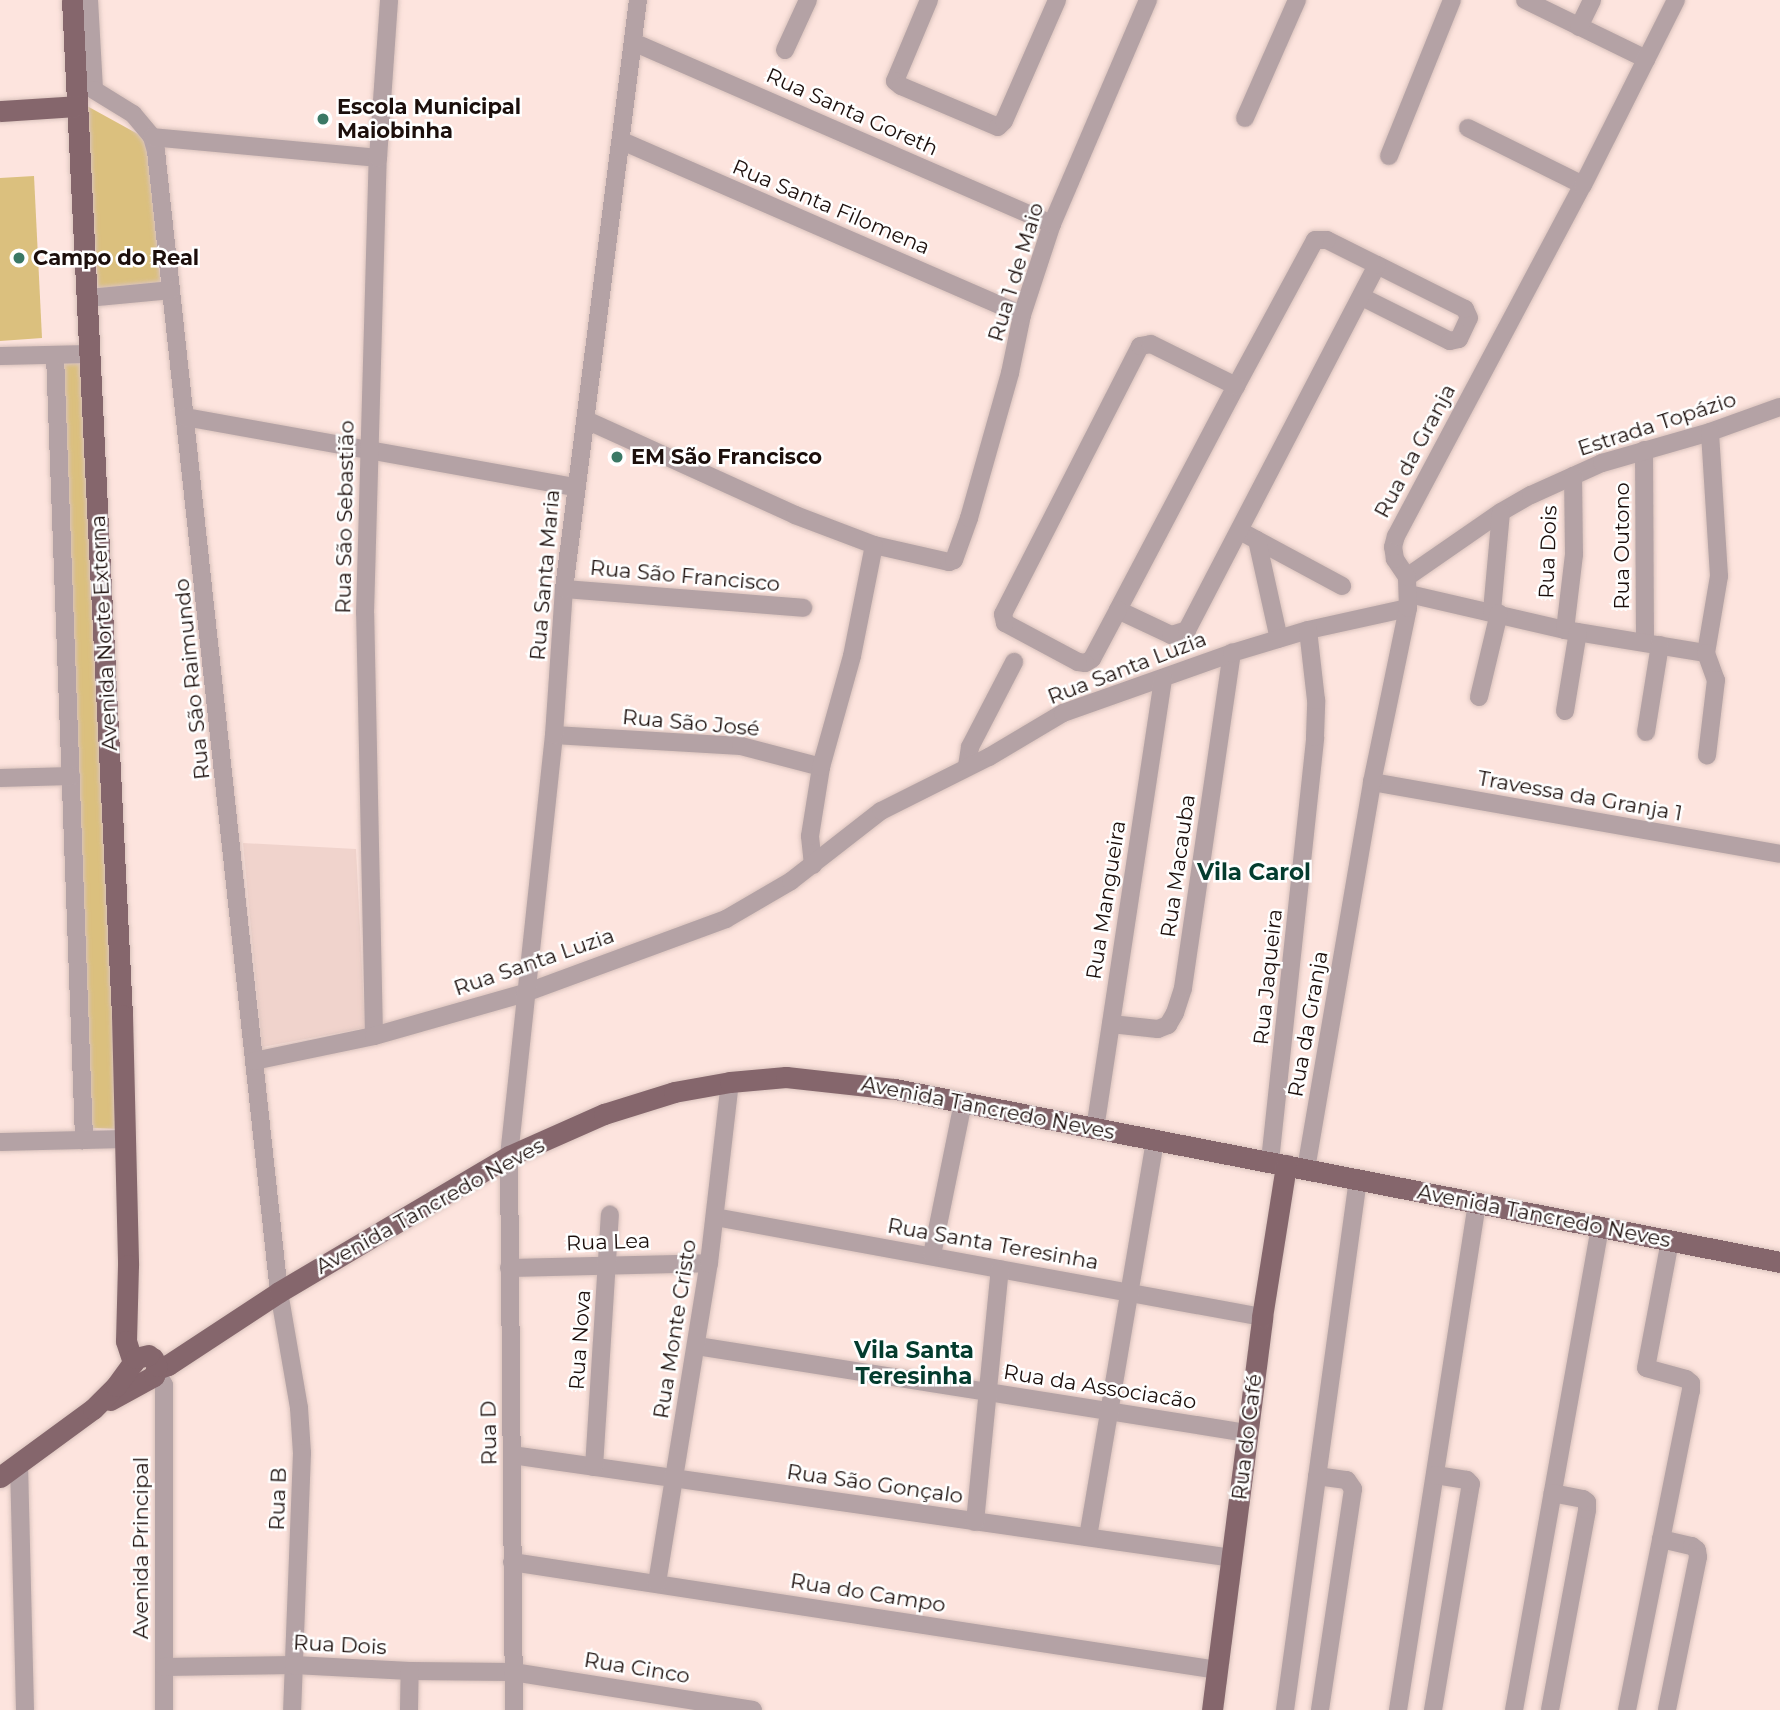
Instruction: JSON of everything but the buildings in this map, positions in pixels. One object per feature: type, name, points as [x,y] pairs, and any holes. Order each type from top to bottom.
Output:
[{"type":"main road","name":"Avenida Norte Externa","points":[[72,0],[83,96],[90,354],[126,1139],[128,1265],[125,1341],[149,1370]]},
{"type":"main road","points":[[0,111],[83,96]]},
{"type":"main road","name":"Avenida Tancredo Neves","points":[[0,1477],[149,1370],[509,1156],[604,1114],[674,1092],[730,1082],[811,1078],[870,1085],[1780,1262]]},
{"type":"main road","name":"Rua do Café","points":[[1212,1710],[1262,1317],[1288,1165]]},
{"type":"main road","name":"Avenida Norte Externa","points":[[128,1265],[136,1335],[149,1370]]},
{"type":"main road","points":[[116,1386],[125,1341]]},
{"type":"main road","name":"Avenida Tancredo Neves","points":[[93,1409],[116,1386],[149,1370]]},
{"type":"street","points":[[89,0],[83,96],[132,114],[152,136],[378,158]]},
{"type":"street","name":"Rua São Sebastião","points":[[374,1036],[365,613],[378,158],[389,0]]},
{"type":"street","name":"Rua Santa Maria","points":[[509,1156],[554,735],[564,589],[638,0]]},
{"type":"street","points":[[785,50],[808,0]]},
{"type":"street","points":[[929,0],[895,81],[901,86],[998,127],[1004,121],[1057,0]]},
{"type":"street","name":"Rua 1 de Maio","points":[[874,545],[949,562],[958,555],[1010,373],[1022,315],[1052,224],[1148,0]]},
{"type":"street","points":[[1245,118],[1297,0]]},
{"type":"street","points":[[1389,156],[1451,0]]},
{"type":"street","points":[[1525,0],[1646,59]]},
{"type":"street","points":[[1579,27],[1592,0]]},
{"type":"street","name":"Rua da Granja","points":[[1288,1165],[1372,782],[1408,593],[1395,559],[1396,536],[1583,185],[1676,0]]},
{"type":"street","name":"Rua Santa Goreth","points":[[633,41],[1052,224]]},
{"type":"street","points":[[1468,128],[1583,185]]},
{"type":"street","name":"Rua São Raimundo","points":[[152,136],[185,417],[279,1292]]},
{"type":"street","name":"Rua Santa Filomena","points":[[622,141],[1022,315]]},
{"type":"street","points":[[1236,386],[1151,344],[1140,346],[1003,619],[1078,662],[1085,663],[1092,659],[1315,240],[1327,240],[1465,309],[1469,318],[1459,339],[1450,341],[1362,297]]},
{"type":"street","points":[[1118,610],[1171,635],[1187,630],[1377,265]]},
{"type":"street","points":[[88,298],[171,290]]},
{"type":"street","points":[[0,356],[90,354]]},
{"type":"street","name":"Avenida Norte Externa","points":[[55,355],[84,1140]]},
{"type":"street","name":"Estrada Topázio","points":[[1408,593],[1501,512],[1573,476],[1602,463],[1779,411]]},
{"type":"street","points":[[185,417],[576,487]]},
{"type":"street","points":[[586,420],[729,487],[874,545],[852,656],[821,767],[810,836],[813,865]]},
{"type":"street","points":[[1707,754],[1716,680],[1706,653],[1719,576],[1710,432]]},
{"type":"street","name":"Rua Outono","points":[[1644,450],[1653,643],[1646,732]]},
{"type":"street","name":"Rua Dois","points":[[1565,712],[1572,631],[1573,476]]},
{"type":"street","points":[[1479,697],[1496,612],[1501,512]]},
{"type":"street","points":[[1240,531],[1342,586]]},
{"type":"street","points":[[1257,540],[1279,639]]},
{"type":"street","name":"Rua São Francisco","points":[[564,589],[803,608]]},
{"type":"street","points":[[1408,593],[1572,631],[1706,653]]},
{"type":"street","name":"Rua Santa Luzia","points":[[254,1061],[374,1036],[525,993],[726,919],[780,889],[881,811],[989,757],[1063,713],[1408,593]]},
{"type":"street","name":"Rua Jaqueira","points":[[1288,1165],[1315,737],[1316,700],[1308,630]]},
{"type":"street","name":"Rua Macauba","points":[[1111,1024],[1157,1029],[1168,1025],[1175,1013],[1183,988],[1232,653]]},
{"type":"street","points":[[967,766],[970,747],[1014,662]]},
{"type":"street","name":"Rua Mangueira","points":[[1095,1129],[1163,678]]},
{"type":"street","name":"Rua São José","points":[[554,735],[741,746],[821,767]]},
{"type":"street","points":[[0,778],[71,776]]},
{"type":"street","name":"Travessa da Granja 1","points":[[1372,782],[1780,854]]},
{"type":"street","name":"Rua Monte Cristo","points":[[657,1583],[697,1346],[730,1082]]},
{"type":"street","points":[[932,1255],[963,1102]]},
{"type":"street","points":[[0,1142],[126,1139]]},
{"type":"street","points":[[1088,1537],[1155,1139]]},
{"type":"street","name":"Rua D","points":[[509,1156],[514,1710]]},
{"type":"street","points":[[1285,1710],[1358,1180]]},
{"type":"street","points":[[1398,1710],[1477,1203]]},
{"type":"street","name":"Rua Nova","points":[[594,1467],[610,1215]]},
{"type":"street","name":"Rua Santa Teresinha","points":[[715,1217],[1262,1317]]},
{"type":"street","points":[[1514,1710],[1600,1227]]},
{"type":"street","points":[[1628,1710],[1691,1391],[1691,1383],[1686,1379],[1646,1368],[1670,1241]]},
{"type":"street","name":"Rua Lea","points":[[509,1268],[709,1263]]},
{"type":"street","points":[[975,1522],[1000,1269]]},
{"type":"street","name":"Rua B","points":[[279,1292],[299,1408],[302,1453],[292,1710]]},
{"type":"street","name":"Rua da Associacão","points":[[697,1346],[1247,1433]]},
{"type":"street","name":"Avenida Principal","points":[[149,1370],[164,1710]]},
{"type":"street","name":"Rua São Gonçalo","points":[[512,1455],[1232,1558]]},
{"type":"street","points":[[19,1464],[25,1710]]},
{"type":"street","points":[[1433,1710],[1471,1484],[1467,1480],[1435,1475]]},
{"type":"street","points":[[1317,1476],[1348,1479],[1353,1489],[1320,1710]]},
{"type":"street","points":[[1550,1710],[1587,1510],[1587,1502],[1583,1499],[1553,1493]]},
{"type":"street","points":[[1661,1539],[1692,1546],[1697,1550],[1698,1557],[1667,1710]]},
{"type":"street","name":"Rua do Campo","points":[[512,1562],[1217,1670]]},
{"type":"street","name":"Rua Dois","points":[[164,1667],[294,1665],[410,1671],[513,1671]]},
{"type":"street","points":[[409,1710],[410,1671]]},
{"type":"street","name":"Rua Cinco","points":[[513,1671],[753,1710]]},
{"type":"shaded area","points":[[87,106],[147,139],[161,286],[98,292]]},
{"type":"shaded area","name":"Campo do Real","points":[[34,176],[42,338],[0,341],[0,178]]},
{"type":"shaded area","points":[[61,363],[82,363],[119,1129],[91,1128]]},
{"type":"shaded area","points":[[243,843],[356,849],[365,1028],[262,1047]]},
{"type":"place","name":"Escola Municipal Maiobinha","points":[[323,119]]},
{"type":"place","name":"Campo do Real","points":[[19,258]]},
{"type":"place","name":"EM São Francisco","points":[[617,457]]},
{"type":"district","name":"Vila Carol","points":[[1254,872]]},
{"type":"district","name":"Vila Santa Teresinha","points":[[914,1363]]}]
